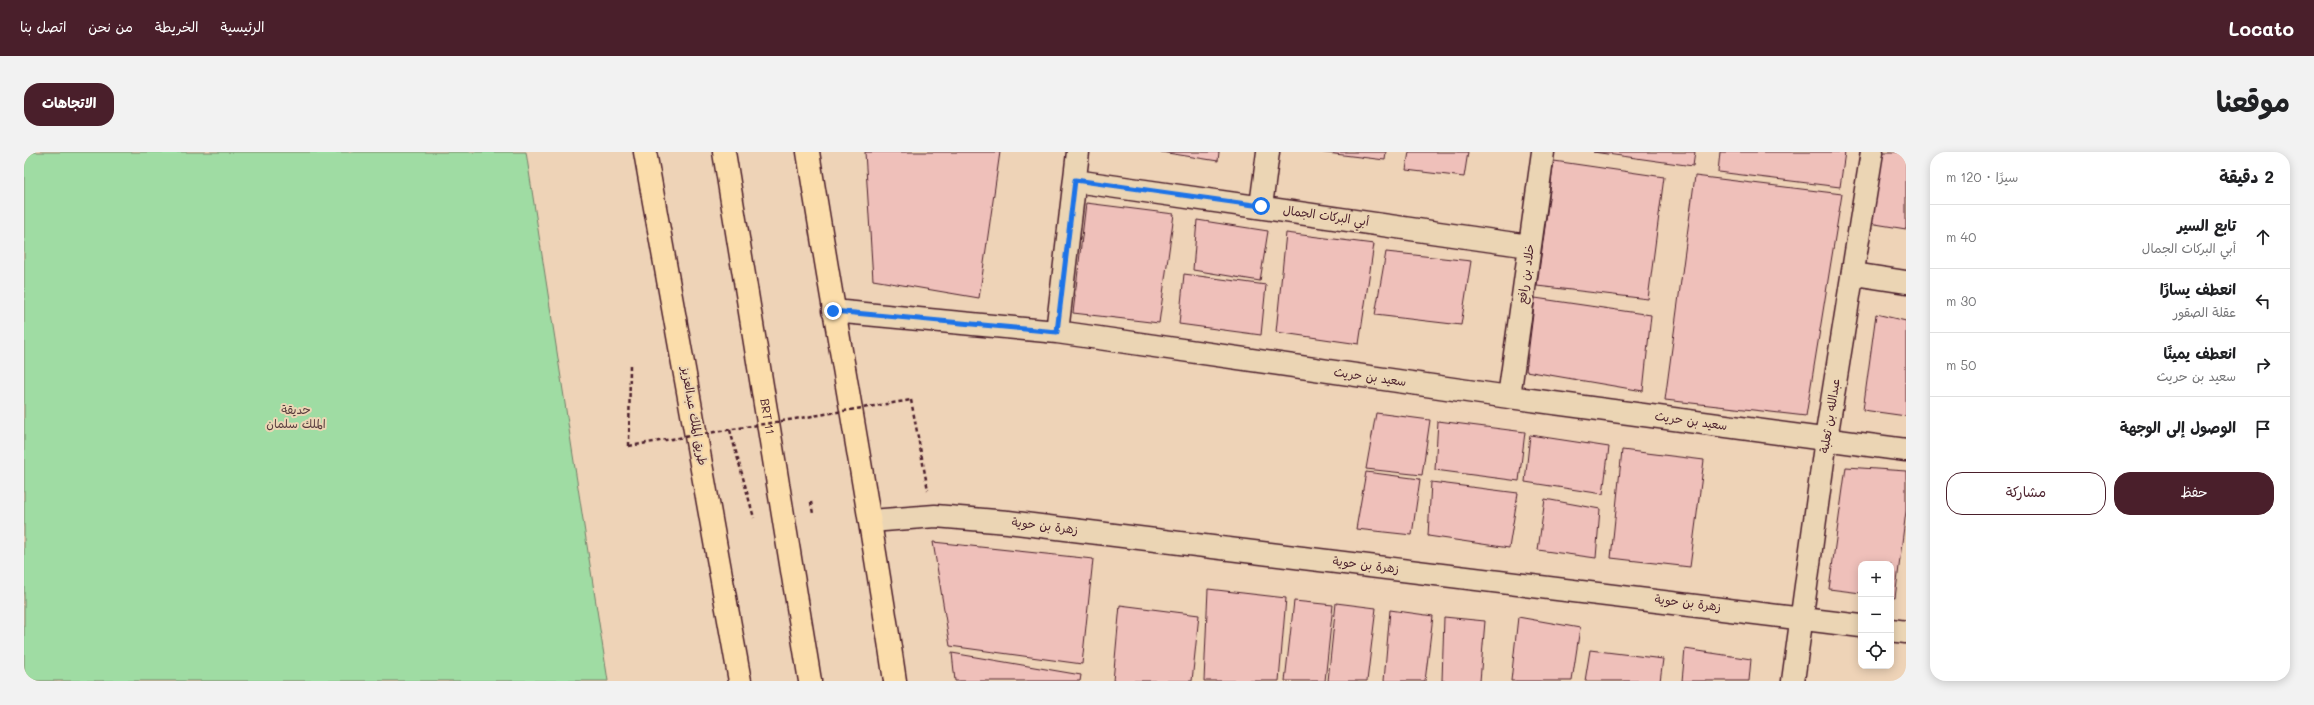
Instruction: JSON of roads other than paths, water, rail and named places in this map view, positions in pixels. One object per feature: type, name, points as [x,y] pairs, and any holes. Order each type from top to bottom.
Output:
[{"type":"main road","name":"طريق الملك عبدالعزيز","points":[[644,152],[687,379],[740,681]]},
{"type":"main road","name":"BRT 11","points":[[724,152],[810,681]]},
{"type":"main road","points":[[808,152],[833,311],[871,521],[894,681]]},
{"type":"street","points":[[1057,332],[1078,152]]},
{"type":"street","points":[[1261,206],[1268,152]]},
{"type":"street","name":"خلاد بن رافع","points":[[1510,397],[1529,246],[1543,152]]},
{"type":"street","name":"عبدالله بن ثعلبة","points":[[1793,681],[1826,439],[1854,274],[1872,152]]},
{"type":"street","name":"أبي البركات الجمال","points":[[1075,180],[1529,246]]},
{"type":"street","points":[[1854,274],[1906,282]]},
{"type":"street","name":"سعيد بن حريث","points":[[833,311],[1057,332],[1510,397],[1906,450]]},
{"type":"street","name":"زهرة بن حوية","points":[[871,521],[935,516],[1008,522],[1802,617],[1858,626]]},
{"type":"street","points":[[1894,630],[1906,632]]},
{"type":"park label","name":"حديقة الملك سلمان","points":[[296,417]]}]
